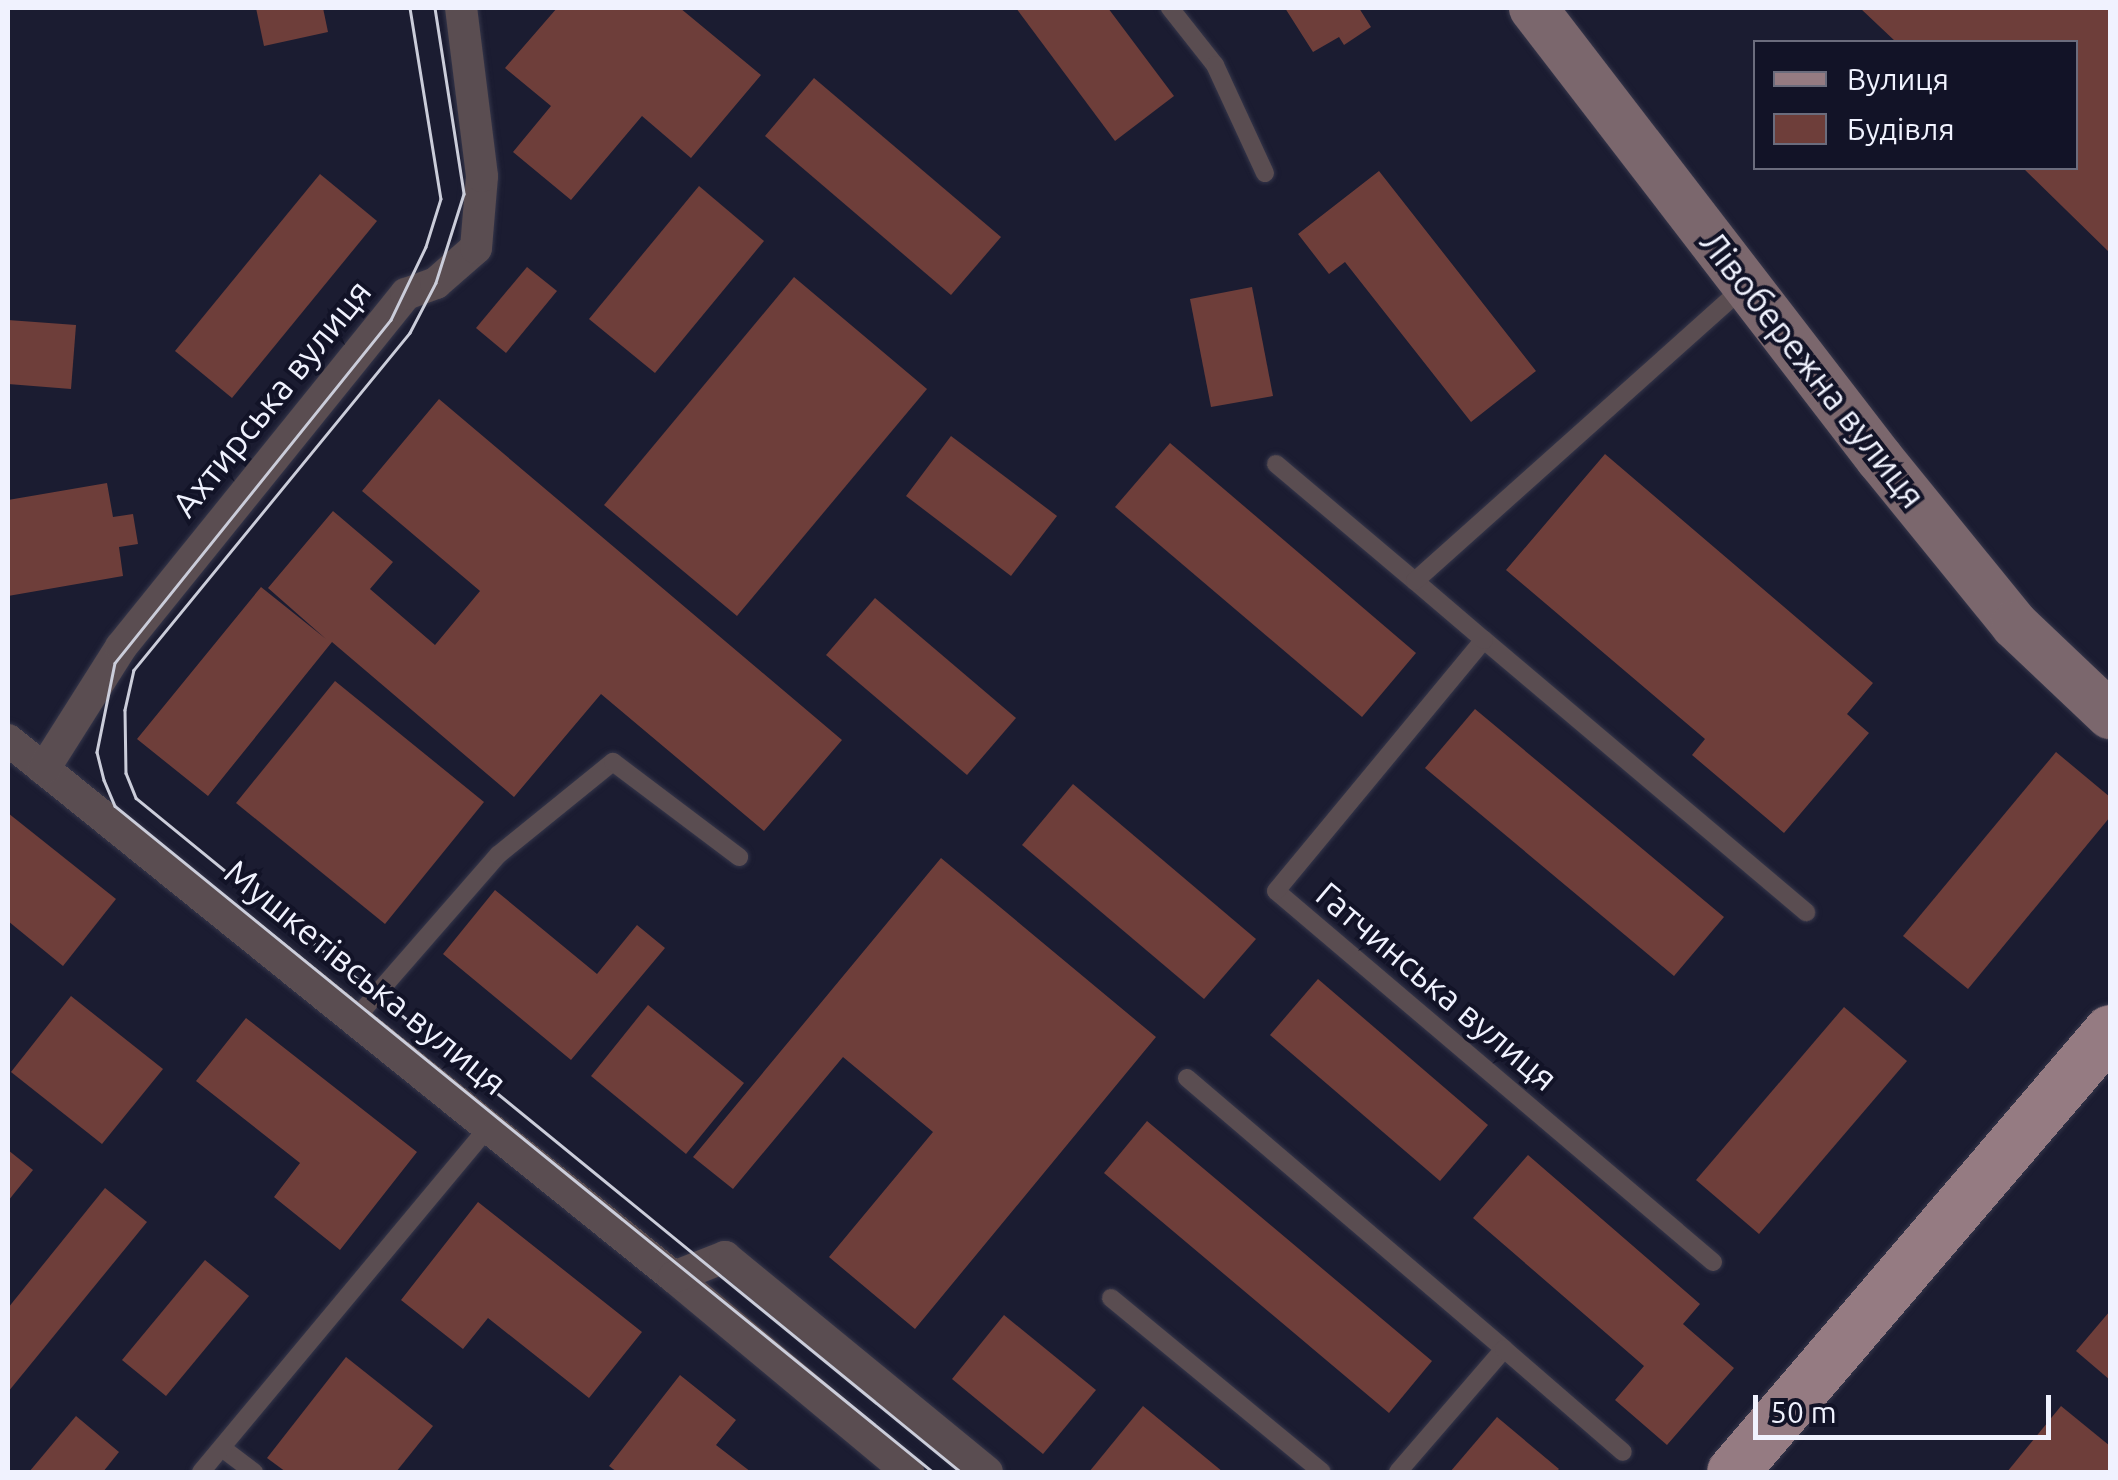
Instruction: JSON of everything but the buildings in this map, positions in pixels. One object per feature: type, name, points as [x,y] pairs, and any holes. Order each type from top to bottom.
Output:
[{"type":"main road","name":"Лівобережна вулиця","points":[[1533,8],[1748,283],[1880,460],[2015,625],[2110,715]]},
{"type":"main road","points":[[1733,1472],[2110,1031]]},
{"type":"street","name":"Ахтирська вулиця","points":[[44,769],[121,647],[406,294],[436,283],[476,248],[482,176],[461,8]]},
{"type":"street","name":"Мушкетівська вулиця","points":[[8,740],[674,1277],[908,1472]]},
{"type":"street","points":[[674,1277],[726,1257],[987,1472]]},
{"type":"lane","points":[[1170,8],[1216,66],[1265,173]]},
{"type":"lane","points":[[1415,581],[1748,283]]},
{"type":"lane","points":[[1276,464],[1806,912]]},
{"type":"lane","name":"Гатчинська вулиця","points":[[1484,640],[1276,891],[1713,1262]]},
{"type":"lane","points":[[354,1020],[498,855],[613,762],[740,857]]},
{"type":"lane","points":[[1187,1078],[1623,1452]]},
{"type":"lane","points":[[201,1472],[488,1127]]},
{"type":"lane","points":[[1112,1298],[1322,1472]]},
{"type":"lane","points":[[1398,1472],[1504,1348]]},
{"type":"lane","points":[[222,1448],[254,1472]]},
{"type":"tram line","points":[[410,8],[441,199],[426,247],[391,320],[115,663],[97,752],[104,780],[115,806],[933,1472]]},
{"type":"tram line","points":[[435,8],[464,194],[436,283],[410,333],[134,670],[125,710],[126,773],[136,798],[961,1472]]}]
